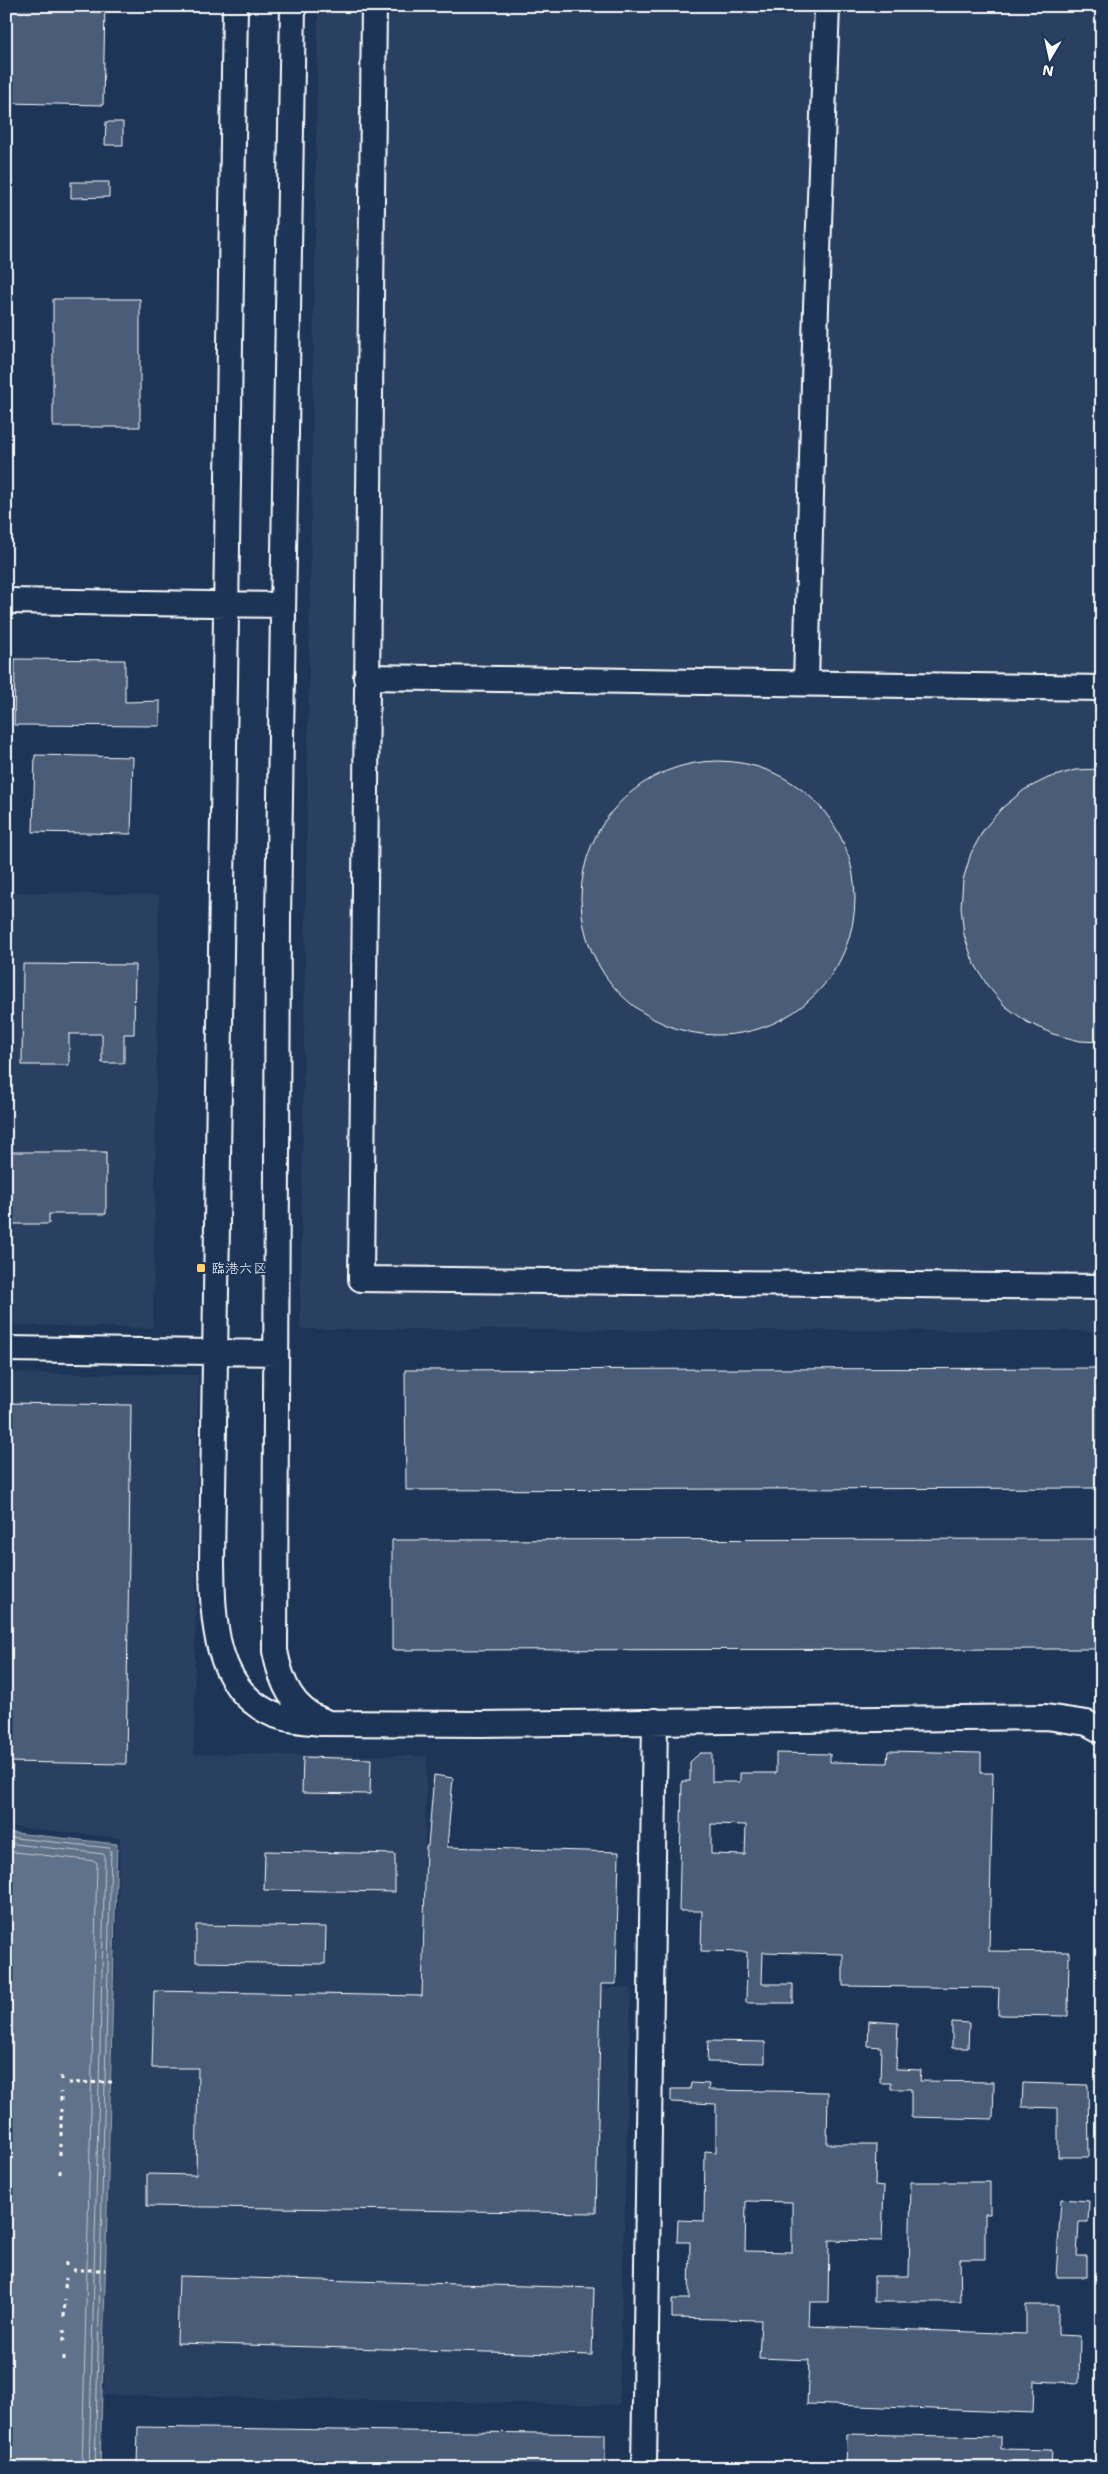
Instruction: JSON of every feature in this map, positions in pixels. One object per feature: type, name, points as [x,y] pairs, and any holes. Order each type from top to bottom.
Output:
[{"type":"street","points":[[235,6],[212,1563],[213,1604],[218,1641],[228,1672],[245,1696],[268,1712],[294,1720],[332,1723],[482,1724],[1046,1717],[1088,1723],[1102,1731]]},
{"type":"street","points":[[293,6],[281,605],[275,1651],[280,1673],[287,1691],[300,1708],[319,1719],[332,1723]]},
{"type":"street","points":[[374,6],[361,1279],[1102,1287]]},
{"type":"street","points":[[806,683],[816,307],[827,6]]},
{"type":"street","points":[[6,601],[281,605]]},
{"type":"street","points":[[366,677],[1102,688]]},
{"type":"street","points":[[6,1349],[276,1353]]},
{"type":"street","points":[[644,2468],[655,1721]]},
{"type":"path","points":[[61,2072],[61,2080]]},
{"type":"path","points":[[68,2083],[113,2082]]},
{"type":"path","points":[[61,2092],[61,2101]]},
{"type":"path","points":[[60,2136],[61,2109]]},
{"type":"path","points":[[60,2144],[60,2155]]},
{"type":"path","points":[[60,2168],[60,2174]]},
{"type":"path","points":[[66,2258],[66,2266]]},
{"type":"path","points":[[72,2270],[105,2270]]},
{"type":"path","points":[[65,2288],[66,2278]]},
{"type":"path","points":[[64,2317],[65,2300]]},
{"type":"path","points":[[64,2330],[64,2341]]},
{"type":"path","points":[[64,2354],[64,2360]]},
{"type":"shaded area","points":[[318,6],[1102,6],[1102,1331],[300,1329]]},
{"type":"shaded area","points":[[6,892],[159,895],[153,1328],[6,1325]]},
{"type":"shaded area","points":[[6,1373],[198,1375],[194,1754],[427,1756],[421,1985],[631,1988],[619,2405],[104,2395],[105,2270],[120,1838],[6,1826]]},
{"type":"water","points":[[6,1832],[117,1844],[100,2468],[6,2468]]},
{"type":"building","points":[[6,6],[105,6],[103,105],[6,103]]},
{"type":"building","points":[[106,122],[123,122],[123,145],[105,145]]},
{"type":"building","points":[[71,182],[109,182],[109,197],[71,198]]},
{"type":"building","points":[[53,299],[140,299],[140,427],[53,427]]},
{"type":"building","points":[[15,659],[125,660],[125,702],[160,701],[160,726],[14,725]]},
{"type":"building","points":[[35,755],[133,757],[131,834],[33,832]]},
{"type":"building","points":[[718,761],[758,767],[794,784],[815,801],[832,822],[849,858],[855,898],[849,938],[832,974],[815,995],[794,1012],[758,1029],[718,1035],[678,1029],[642,1012],[621,995],[604,974],[587,938],[581,898],[587,858],[604,822],[621,801],[642,784],[678,767]]},
{"type":"building","points":[[1102,769],[1102,1042],[1080,1041],[1053,1034],[1027,1022],[1005,1006],[987,985],[973,961],[964,935],[961,907],[963,880],[971,853],[984,829],[1002,808],[1024,790],[1048,778],[1075,770]]},
{"type":"building","points":[[23,964],[135,965],[134,1034],[124,1034],[124,1063],[102,1063],[102,1034],[69,1034],[69,1065],[22,1065]]},
{"type":"building","points":[[6,1152],[106,1152],[106,1214],[49,1214],[49,1224],[6,1224]]},
{"type":"building","points":[[1102,1368],[1102,1488],[406,1490],[405,1370]]},
{"type":"building","points":[[6,1403],[131,1405],[126,1764],[6,1762]]},
{"type":"building","points":[[1102,1539],[1102,1596],[1095,1596],[1095,1649],[392,1650],[392,1540]]},
{"type":"building","points":[[888,1751],[981,1753],[981,1773],[993,1773],[989,1951],[1069,1952],[1068,2016],[998,2015],[999,1988],[843,1986],[843,1954],[763,1952],[762,1984],[793,1984],[793,2003],[746,2003],[747,1952],[701,1951],[702,1911],[679,1911],[682,1781],[690,1781],[690,1762],[700,1753],[712,1753],[712,1782],[740,1782],[740,1773],[776,1773],[776,1753],[830,1754],[830,1762],[887,1763]],"holes":[[[711,1824],[746,1825],[745,1855],[711,1854]]]},
{"type":"building","points":[[303,1757],[371,1759],[370,1794],[302,1793]]},
{"type":"building","points":[[434,1775],[453,1778],[447,1847],[619,1852],[616,1984],[601,1984],[596,2213],[147,2206],[147,2174],[196,2175],[198,2068],[152,2068],[154,1991],[422,1996],[426,1846],[428,1846]]},
{"type":"building","points":[[265,1851],[395,1854],[395,1892],[264,1890]]},
{"type":"building","points":[[196,1925],[326,1927],[325,1964],[196,1962]]},
{"type":"building","points":[[869,2021],[898,2023],[896,2069],[921,2070],[920,2081],[994,2082],[993,2119],[911,2117],[911,2089],[891,2089],[891,2083],[880,2083],[881,2047],[868,2046]]},
{"type":"building","points":[[952,2022],[969,2023],[968,2048],[952,2048]]},
{"type":"building","points":[[708,2041],[765,2042],[765,2063],[707,2062]]},
{"type":"building","points":[[691,2083],[709,2084],[708,2090],[828,2092],[827,2144],[876,2144],[875,2186],[884,2187],[882,2241],[829,2240],[828,2302],[810,2302],[809,2326],[1026,2334],[1026,2305],[1058,2305],[1058,2335],[1080,2336],[1079,2383],[1034,2381],[1033,2413],[807,2404],[809,2360],[759,2358],[761,2320],[672,2318],[672,2299],[689,2299],[690,2242],[677,2242],[678,2220],[704,2221],[705,2151],[716,2152],[716,2104],[671,2102],[671,2089],[690,2089]],"holes":[[[746,2201],[792,2202],[792,2252],[745,2251]]]},
{"type":"building","points":[[1023,2083],[1088,2085],[1089,2157],[1058,2157],[1058,2108],[1022,2107]]},
{"type":"building","points":[[911,2182],[990,2182],[990,2214],[985,2214],[985,2259],[960,2259],[961,2302],[874,2302],[874,2276],[909,2276]]},
{"type":"building","points":[[1061,2199],[1089,2201],[1088,2222],[1079,2222],[1077,2256],[1087,2256],[1087,2277],[1056,2277]]},
{"type":"building","points":[[179,2276],[594,2288],[592,2355],[177,2343]]},
{"type":"building","points":[[138,2427],[605,2434],[605,2468],[137,2468]]},
{"type":"building","points":[[847,2434],[1001,2437],[1001,2449],[1052,2450],[1051,2468],[846,2468]]},
{"type":"place","name":"臨港六区","points":[[201,1268]]}]
